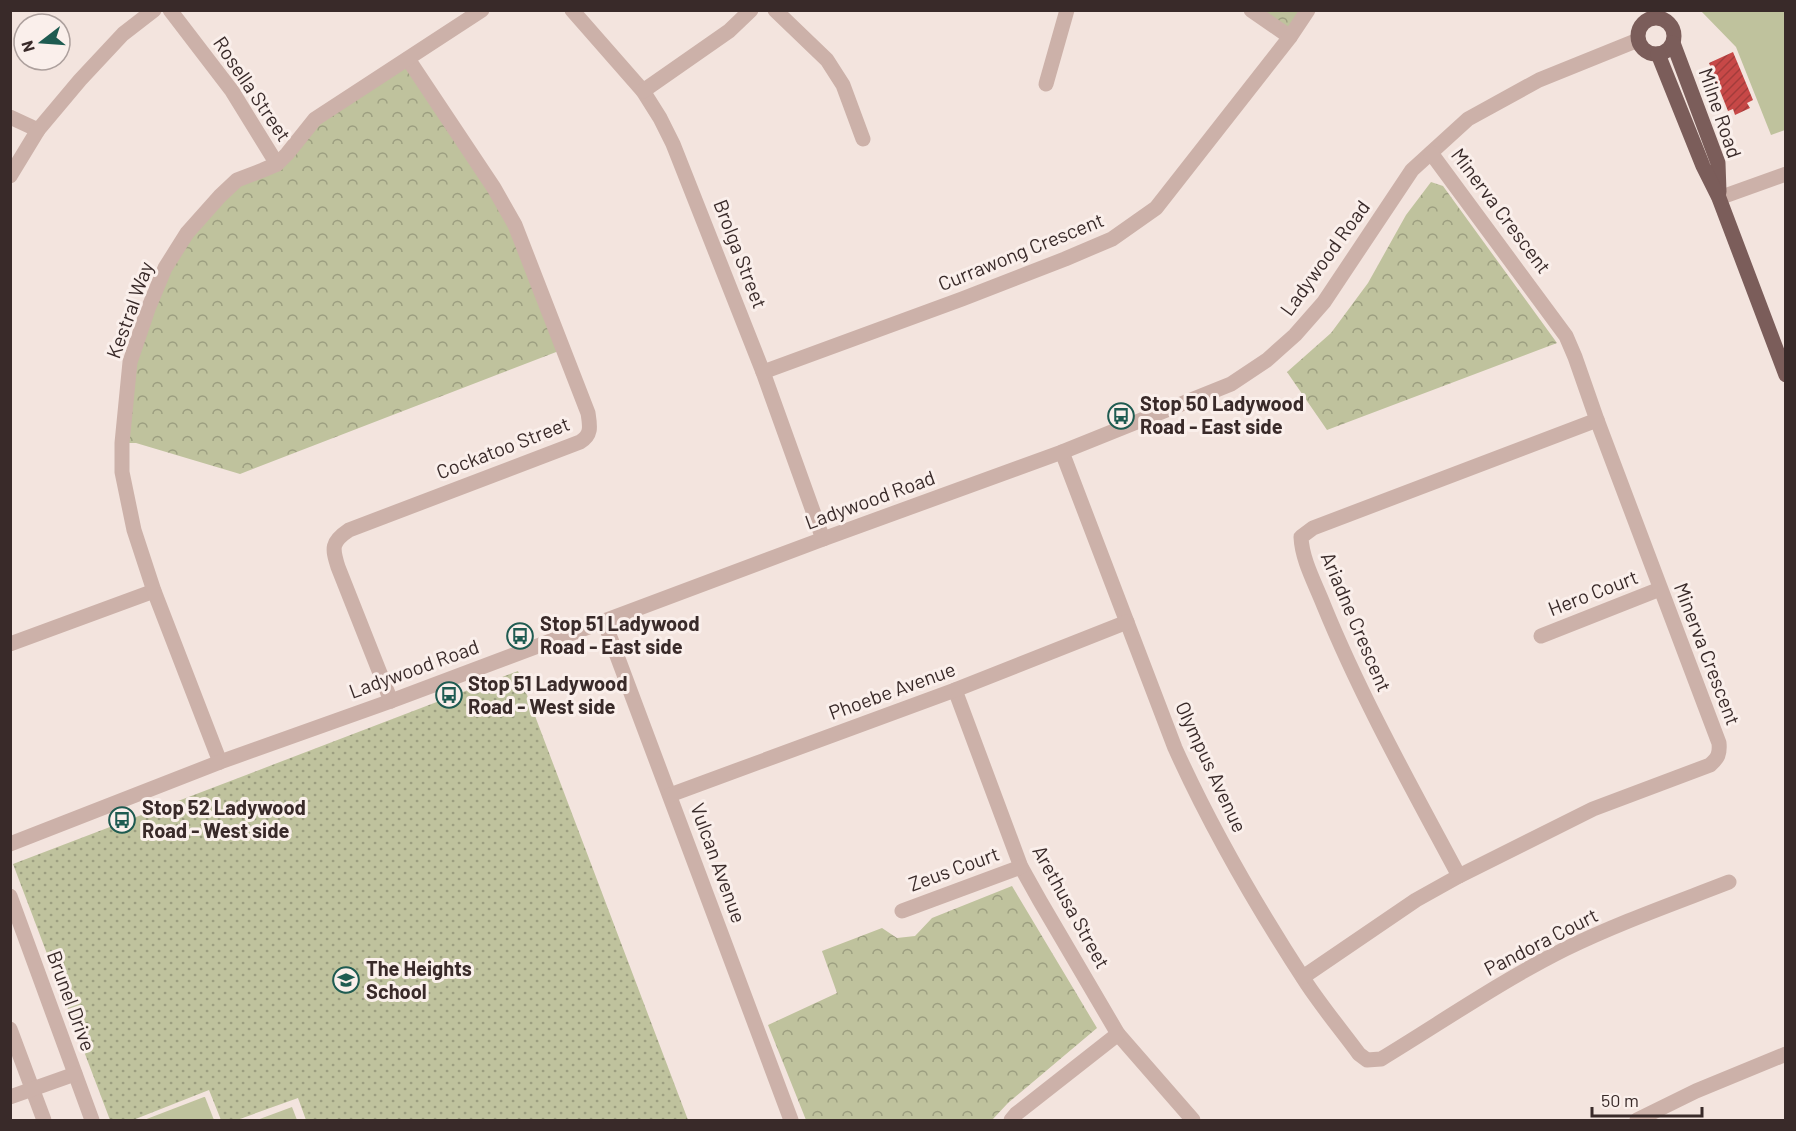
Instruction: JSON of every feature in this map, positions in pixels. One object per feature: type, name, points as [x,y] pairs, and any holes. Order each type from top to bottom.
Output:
[{"type":"main road","points":[[1648,15],[1661,18],[1672,27],[1673,43],[1670,48],[1658,54],[1645,51],[1638,40],[1638,30],[1648,15]]},
{"type":"main road","name":"Milne Road","points":[[1673,43],[1718,163],[1719,198]]},
{"type":"main road","name":"Milne Road","points":[[1658,54],[1703,166],[1719,198],[1785,375]]},
{"type":"street","points":[[10,176],[38,130],[80,80],[123,34],[154,10]]},
{"type":"street","name":"Rosella Street","points":[[170,10],[232,92],[277,164]]},
{"type":"street","name":"Kestral Way","points":[[220,762],[154,591],[134,530],[122,472],[122,443],[130,362],[148,309],[165,268],[188,233],[237,180],[277,164],[315,119],[482,10]]},
{"type":"street","name":"Brolga Street","points":[[572,10],[643,91],[673,144],[763,372],[823,539]]},
{"type":"street","points":[[643,91],[729,31],[751,10]]},
{"type":"street","points":[[775,10],[828,60],[843,85],[863,139]]},
{"type":"street","points":[[1046,84],[1067,10]]},
{"type":"street","points":[[1251,10],[1290,37]]},
{"type":"street","name":"Currawong Crescent","points":[[763,372],[972,295],[1112,239],[1156,208],[1290,37],[1308,10]]},
{"type":"street","name":"Ladywood Road","points":[[10,844],[220,762],[1062,452],[1231,384],[1267,360],[1295,335],[1324,302],[1412,170],[1468,119],[1539,81],[1638,40]]},
{"type":"street","name":"Cockatoo Street","points":[[390,701],[333,554],[334,544],[349,530],[580,442],[587,438],[591,428],[588,413],[515,225],[494,188],[408,59]]},
{"type":"street","points":[[10,117],[38,130]]},
{"type":"street","name":"Minerva Crescent","points":[[1303,977],[1416,900],[1459,876],[1576,816],[1702,769],[1719,756],[1719,743],[1566,336],[1431,153]]},
{"type":"street","points":[[1719,198],[1785,174]]},
{"type":"street","name":"Ariadne Crescent","points":[[1459,876],[1364,696],[1302,550],[1301,537],[1313,528],[1597,420]]},
{"type":"street","name":"Olympus Avenue","points":[[1062,452],[1189,780],[1241,876],[1303,977],[1359,1054],[1367,1060],[1381,1059]]},
{"type":"street","name":"Hero Court","points":[[1541,636],[1660,589]]},
{"type":"street","points":[[10,644],[154,591]]},
{"type":"street","name":"Vulcan Avenue","points":[[604,621],[791,1120]]},
{"type":"street","name":"Phoebe Avenue","points":[[670,795],[955,690],[1127,622]]},
{"type":"street","name":"Arethusa Street","points":[[955,690],[1021,867],[1118,1034],[1193,1120]]},
{"type":"street","name":"Zeus Court","points":[[902,911],[1021,867]]},
{"type":"street","name":"Pandora Court","points":[[1381,1059],[1550,957],[1611,928],[1730,882]]},
{"type":"street","name":"Brunel Drive","points":[[10,896],[92,1120]]},
{"type":"street","points":[[10,1029],[44,1120]]},
{"type":"street","points":[[1011,1120],[1118,1034]]},
{"type":"street","points":[[1637,1120],[1659,1116],[1696,1091],[1785,1054]]},
{"type":"street","points":[[10,1097],[75,1074]]},
{"type":"green space","points":[[1251,11],[1308,11],[1290,37]]},
{"type":"green space","points":[[1701,11],[1785,11],[1785,130],[1771,135],[1736,47]]},
{"type":"green space","points":[[408,59],[494,188],[564,349],[240,474],[136,443],[122,443],[130,362],[165,268],[220,196],[263,170],[299,139]]},
{"type":"green space","points":[[1431,182],[1443,186],[1557,343],[1327,430],[1287,372],[1331,333],[1368,283],[1406,215]]},
{"type":"green space","name":"The Heights School","points":[[518,671],[688,1120],[306,1120],[298,1098],[237,1120],[221,1120],[209,1090],[133,1120],[110,1120],[13,864]]},
{"type":"green space","points":[[1012,886],[1097,1028],[1008,1103],[992,1120],[806,1120],[768,1025],[837,993],[822,951],[882,928],[897,938],[915,936],[932,918]]},
{"type":"green space","points":[[204,1097],[214,1120],[144,1120]]},
{"type":"green space","points":[[292,1107],[297,1120],[257,1120]]},
{"type":"building","points":[[1733,52],[1753,100],[1747,103],[1750,108],[1735,115],[1733,109],[1728,111],[1709,63]]},
{"type":"place","name":"Stop 50 Ladywood Road - East side","points":[[1121,416]]},
{"type":"place","name":"Stop 51 Ladywood Road - East side","points":[[520,636]]},
{"type":"place","name":"Stop 51 Ladywood Road - West side","points":[[449,695]]},
{"type":"place","name":"Stop 52 Ladywood Road - West side","points":[[122,820]]},
{"type":"place","name":"The Heights School","points":[[346,980]]}]
